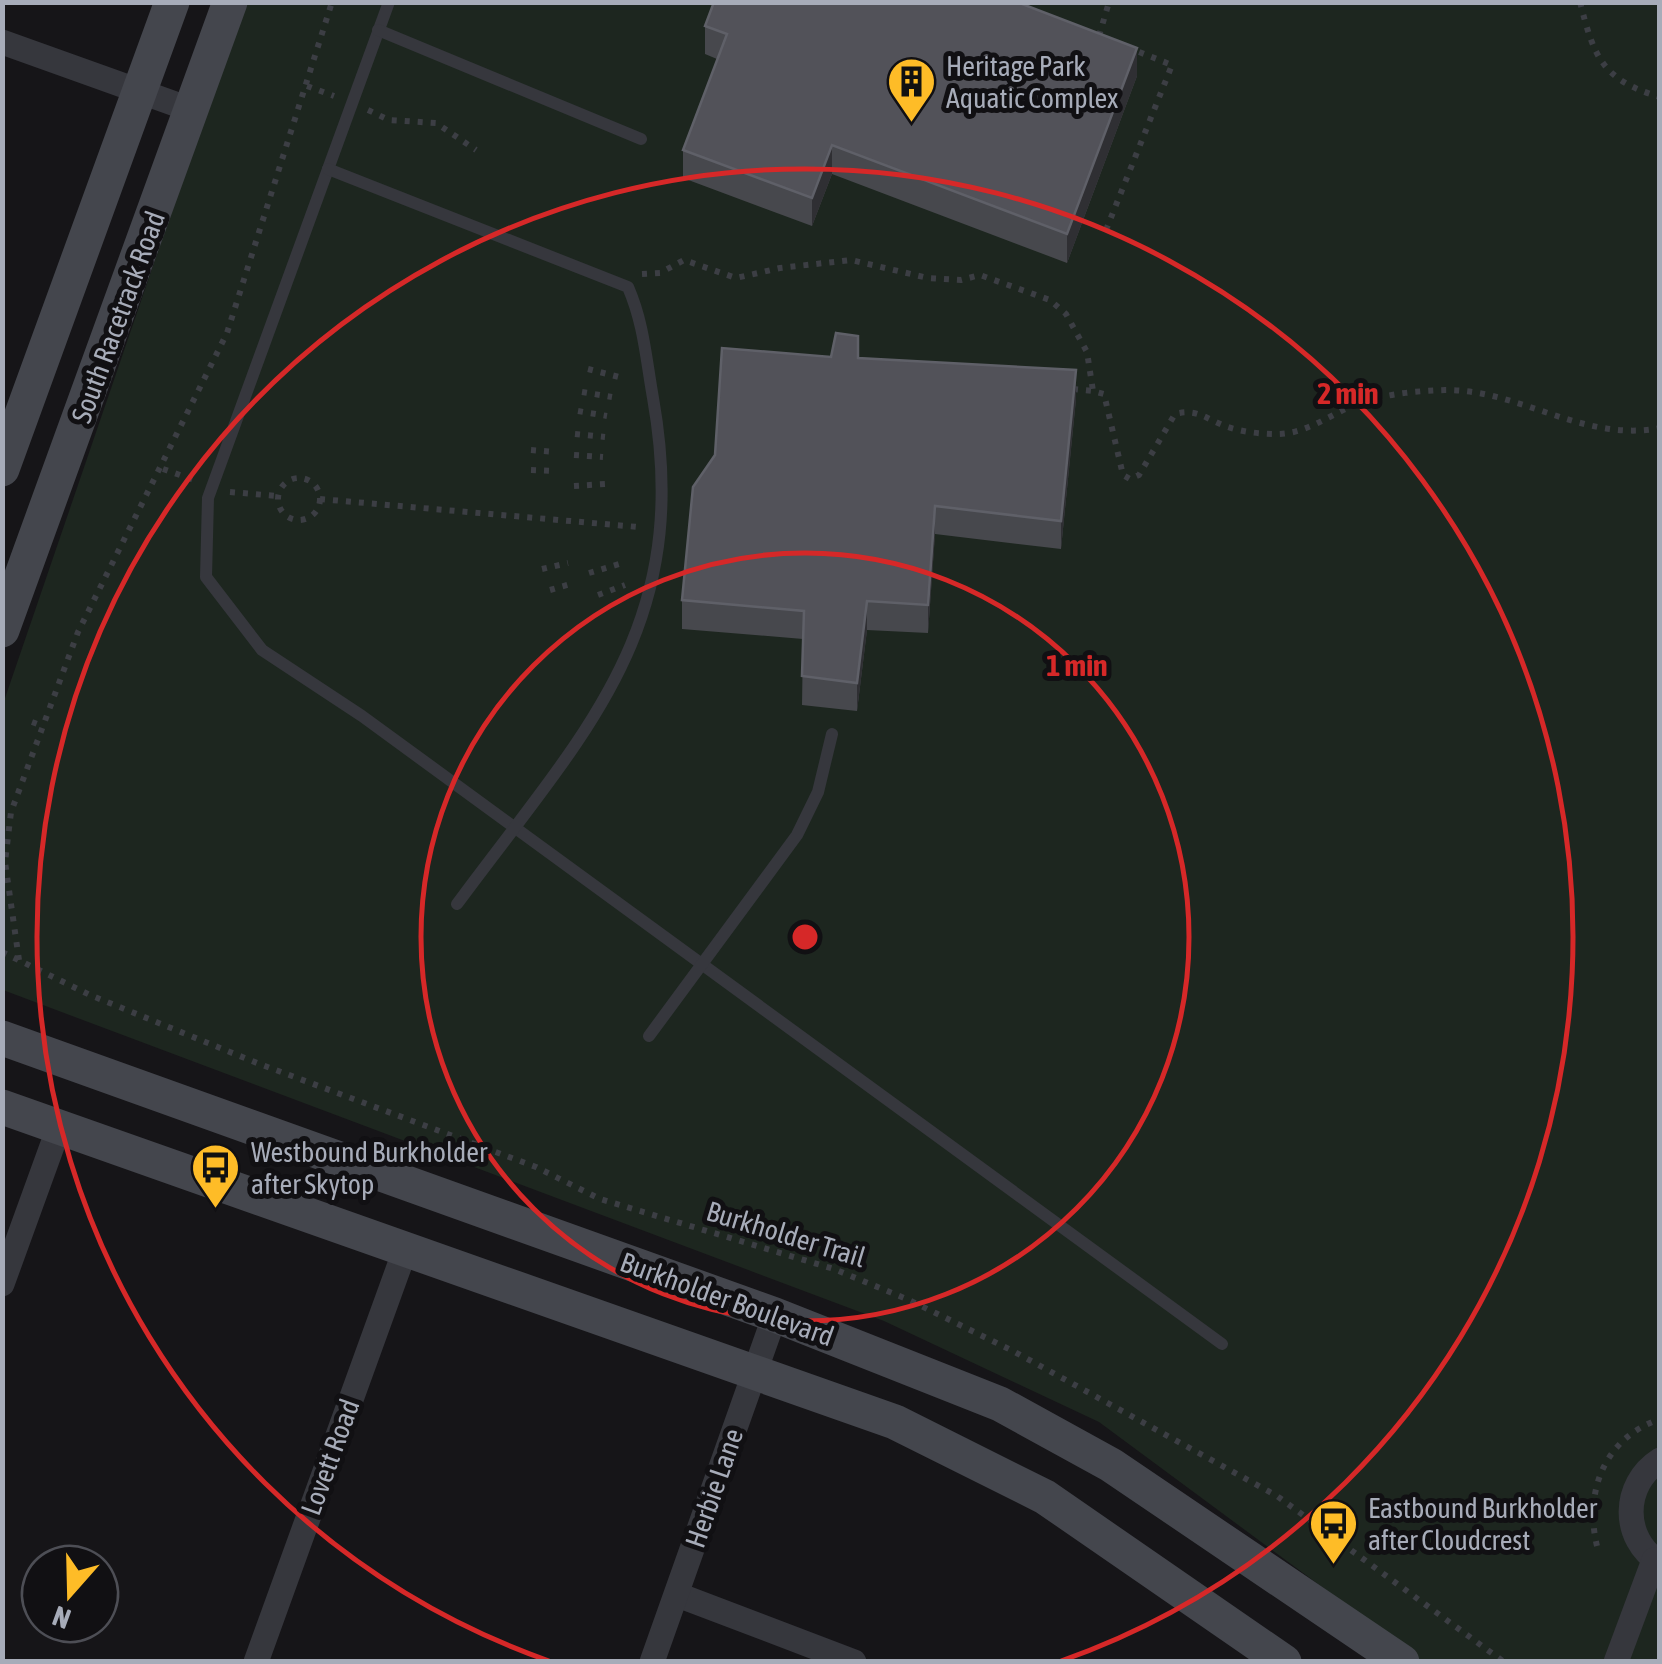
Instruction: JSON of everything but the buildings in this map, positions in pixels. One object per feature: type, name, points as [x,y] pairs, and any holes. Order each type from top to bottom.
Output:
[{"type":"main road","name":"South Racetrack Road","points":[[2,469],[172,2]]},
{"type":"main road","name":"South Racetrack Road","points":[[2,630],[230,2]]},
{"type":"main road","name":"Burkholder Boulevard","points":[[2,1038],[775,1315],[1000,1404],[1111,1465],[1402,1662]]},
{"type":"main road","name":"Burkholder Boulevard","points":[[2,1107],[894,1422],[985,1465],[1116,1543],[1284,1662]]},
{"type":"street","points":[[2,42],[192,110]]},
{"type":"street","points":[[2,1284],[59,1127]]},
{"type":"street","name":"Lovett Road","points":[[256,1662],[404,1252]]},
{"type":"street","name":"Herbie Lane","points":[[652,1662],[775,1315]]},
{"type":"street","points":[[1616,1662],[1657,1562],[1641,1547],[1630,1513],[1639,1479],[1660,1460]]},
{"type":"street","points":[[678,1594],[854,1662]]},
{"type":"lane","points":[[389,2],[208,498],[206,577],[262,650],[362,716],[697,965],[1222,1344]]},
{"type":"lane","points":[[378,30],[641,139]]},
{"type":"lane","points":[[328,169],[628,287],[643,322],[660,439],[659,528],[652,586],[629,655],[592,725],[457,904]]},
{"type":"lane","points":[[648,1036],[797,835],[818,792],[832,734]]},
{"type":"path","points":[[19,960],[5,862],[11,812],[78,632],[226,332],[332,2]]},
{"type":"path","points":[[1109,2],[1096,35],[1111,41]]},
{"type":"path","points":[[1580,2],[1593,53],[1617,80],[1660,97]]},
{"type":"path","points":[[1106,230],[1172,65],[1126,47]]},
{"type":"path","points":[[307,86],[389,120],[436,123],[476,150]]},
{"type":"path","points":[[636,274],[660,273],[684,260],[736,278],[780,268],[851,260],[928,278],[961,280],[980,274],[1050,300],[1066,314],[1087,352],[1093,391]]},
{"type":"path","points":[[588,369],[619,378]]},
{"type":"path","points":[[1073,389],[1104,394],[1111,410],[1123,475],[1130,478],[1139,476],[1176,414],[1187,411],[1202,413],[1224,426],[1282,434],[1386,396],[1449,390],[1487,395],[1571,422],[1632,434],[1660,428]]},
{"type":"path","points":[[582,392],[612,397]]},
{"type":"path","points":[[578,411],[607,416]]},
{"type":"path","points":[[575,434],[604,437]]},
{"type":"path","points":[[531,450],[556,452]]},
{"type":"path","points":[[574,456],[603,457]]},
{"type":"path","points":[[531,470],[555,471]]},
{"type":"path","points":[[304,478],[316,486],[320,500],[311,517],[297,520],[284,515],[278,496],[284,484],[304,478]]},
{"type":"path","points":[[574,486],[605,484]]},
{"type":"path","points":[[320,500],[659,528]]},
{"type":"path","points":[[542,569],[568,563]]},
{"type":"path","points":[[589,573],[619,564]]},
{"type":"path","points":[[550,590],[574,583]]},
{"type":"path","points":[[598,595],[626,585]]},
{"type":"path","points":[[32,722],[43,726]]},
{"type":"path","name":"Burkholder Trail","points":[[2,952],[90,995],[257,1064],[536,1166],[600,1199],[834,1269],[909,1300],[1277,1496],[1504,1662]]},
{"type":"path","points":[[1356,1568],[1364,1557]]},
{"type":"shaded area","points":[[243,3],[1659,3],[1659,1661],[1422,1661],[1099,1422],[884,1321],[3,990],[3,704]]},
{"type":"place","name":"Heritage Park Aquatic Complex","points":[[911,124]]},
{"type":"place","name":"Westbound Burkholder after Skytop","points":[[216,1210]]},
{"type":"place","name":"Eastbound Burkholder after Cloudcrest","points":[[1333,1566]]}]
